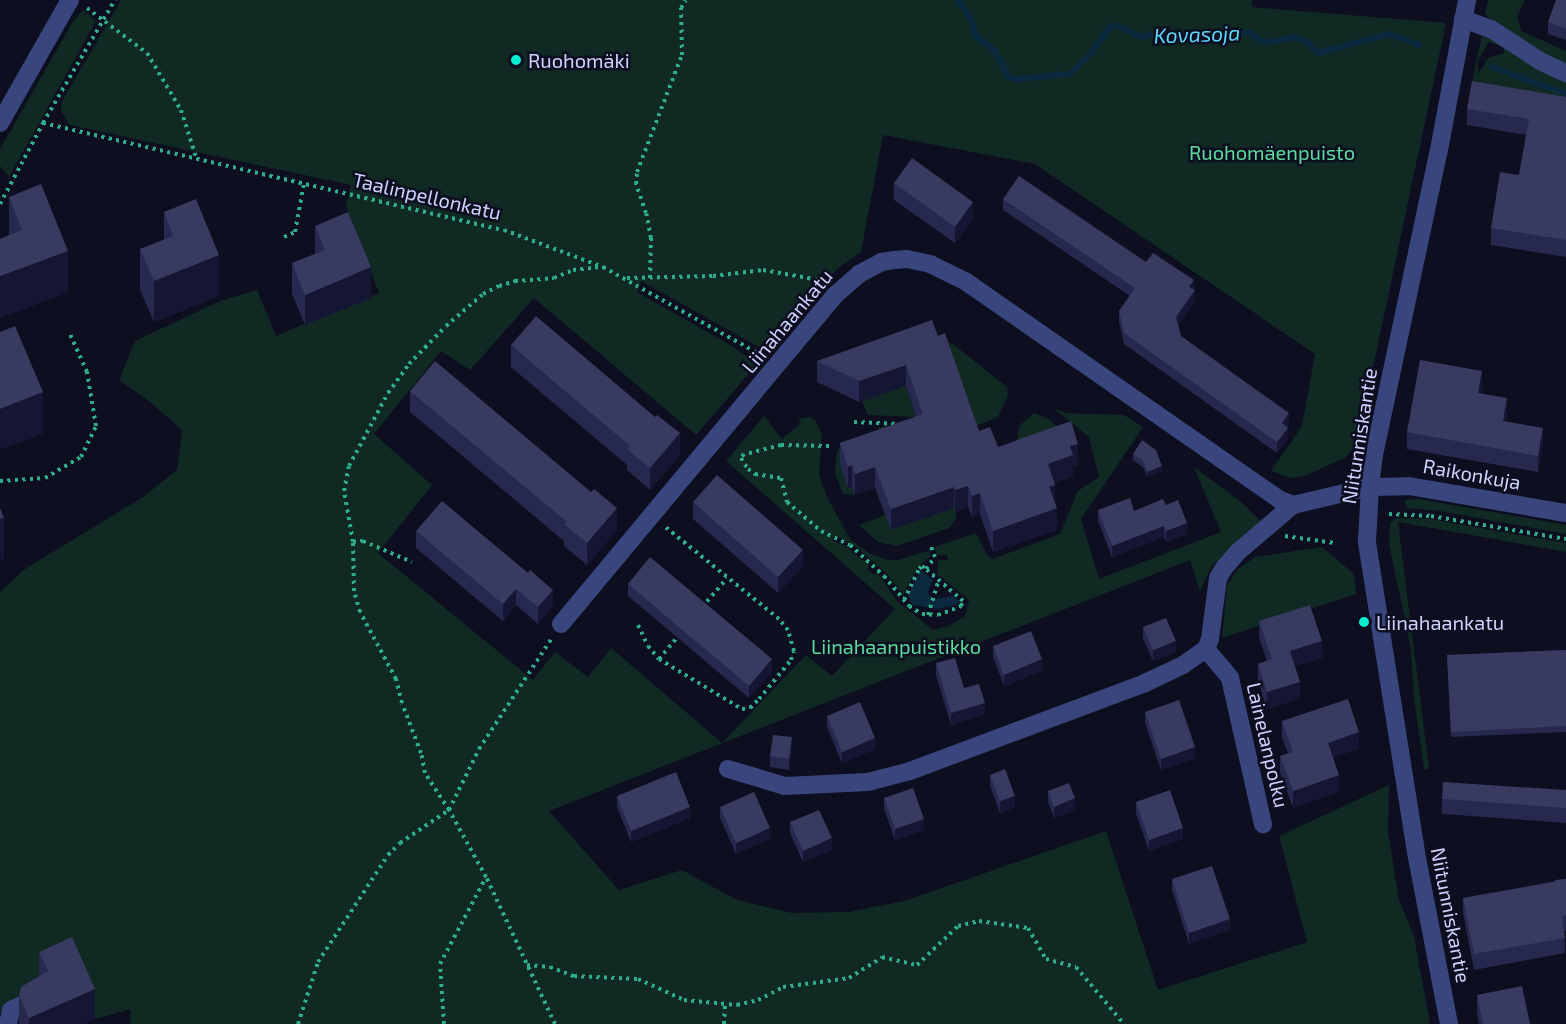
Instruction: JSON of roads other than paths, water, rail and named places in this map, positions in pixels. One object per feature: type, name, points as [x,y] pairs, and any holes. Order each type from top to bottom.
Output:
[{"type":"street","name":"Niitunniskantie","points":[[1449,1024],[1416,852],[1367,541],[1370,487],[1467,0]]},
{"type":"street","points":[[0,123],[76,2]]},
{"type":"street","points":[[1463,19],[1491,29],[1540,61],[1566,73]]},
{"type":"street","name":"Liinahaankatu","points":[[561,624],[778,367],[834,297],[859,274],[882,262],[907,259],[930,264],[965,281],[1280,500],[1293,506]]},
{"type":"street","name":"Raikonkuja","points":[[1370,487],[1409,486],[1566,513]]},
{"type":"street","points":[[728,769],[785,786],[868,782],[910,771],[1145,683],[1183,665],[1206,649],[1210,639],[1218,578],[1239,551],[1293,506],[1370,487]]},
{"type":"street","name":"Lainelanpolku","points":[[1206,649],[1230,678],[1263,824]]},
{"type":"street","points":[[8,1024],[11,1010],[36,998]]},
{"type":"water","points":[[921,570],[933,580],[928,591],[930,596],[936,599],[953,596],[959,601],[958,604],[938,609],[913,605],[908,595]]},
{"type":"waterway","name":"Kovasoja","points":[[958,0],[971,19],[976,36],[994,50],[1009,77],[1015,79],[1070,74],[1091,53],[1110,27],[1115,25],[1142,37],[1152,34],[1159,36],[1251,32],[1258,40],[1270,42],[1293,37],[1307,42],[1318,53],[1389,34],[1419,45]]},
{"type":"waterway","name":"Kovasoja","points":[[1492,67],[1566,94]]},
{"type":"place","name":"Ruohomäki","points":[[516,60]]},
{"type":"place","name":"Liinahaankatu","points":[[1364,622]]},
{"type":"park label","name":"Ruohomäenpuisto","points":[[1272,152]]},
{"type":"park label","name":"Liinahaanpuistikko","points":[[896,646]]}]
